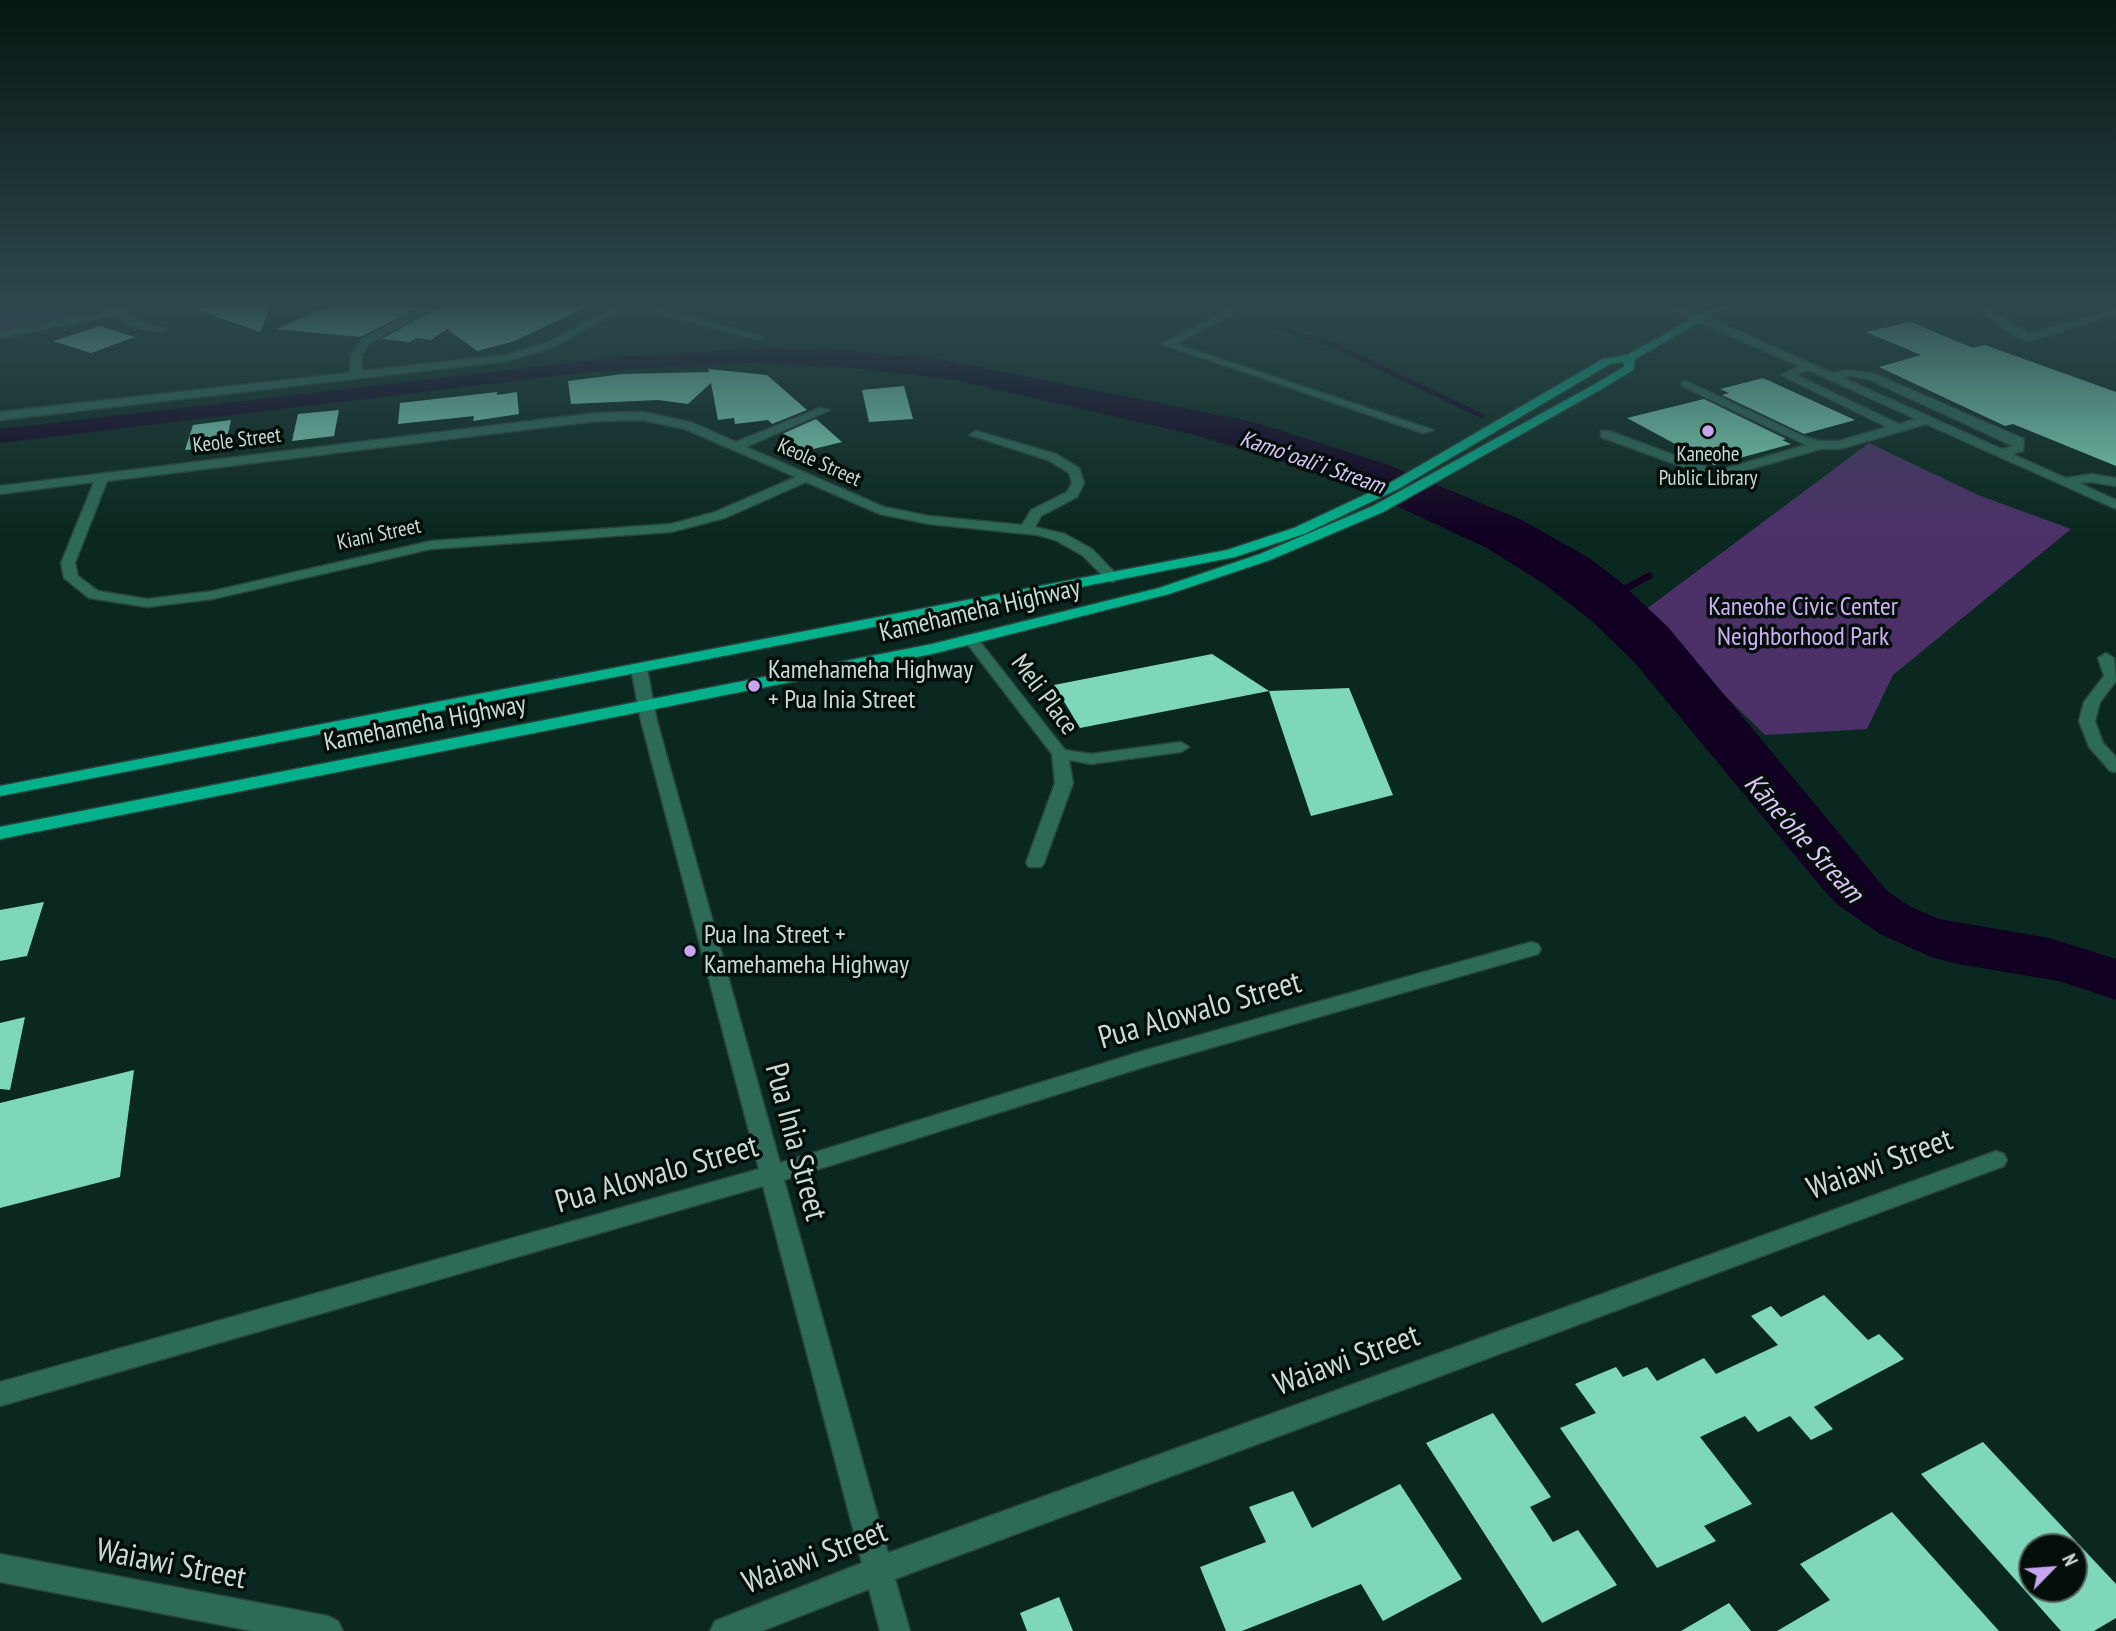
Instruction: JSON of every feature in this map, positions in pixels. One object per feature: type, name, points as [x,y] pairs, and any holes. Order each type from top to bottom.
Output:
[{"type":"main road","name":"Kamehameha Highway","points":[[0,791],[1113,578],[1259,546],[1373,504],[1420,472],[1570,383]]},
{"type":"main road","name":"Kamehameha Highway","points":[[0,832],[972,640],[1125,602],[1265,557],[1435,476],[1604,383]]},
{"type":"main road","points":[[1113,578],[1125,602]]},
{"type":"street","points":[[0,416],[293,383]]},
{"type":"street","points":[[1285,383],[1427,430]]},
{"type":"street","points":[[1804,383],[1898,428]]},
{"type":"street","points":[[1848,383],[2005,452],[2116,505]]},
{"type":"street","points":[[1887,383],[2020,442],[2019,448],[2005,452]]},
{"type":"street","points":[[1686,384],[1801,440],[1820,445]]},
{"type":"street","points":[[735,447],[824,410]]},
{"type":"street","name":"Keole Street","points":[[0,490],[612,415],[669,419],[863,504],[897,514],[1039,531],[1069,541],[1087,552],[1113,578]]},
{"type":"street","points":[[1605,434],[1716,475],[1820,445],[1840,444],[1930,419]]},
{"type":"street","points":[[976,435],[1052,457],[1075,471],[1076,488],[1066,499],[1036,513],[1026,530]]},
{"type":"street","name":"Kiani Street","points":[[102,477],[68,563],[68,571],[76,584],[94,595],[146,603],[213,595],[431,545],[671,528],[720,515],[805,478]]},
{"type":"street","points":[[2068,481],[2091,478],[2116,482]]},
{"type":"street","name":"Meli Place","points":[[972,640],[1060,754],[1064,783],[1035,863]]},
{"type":"street","points":[[2106,658],[2112,676],[2092,702],[2087,721],[2095,744],[2116,766]]},
{"type":"street","name":"Pua Inia Street","points":[[639,668],[645,706],[895,1631]]},
{"type":"street","points":[[1060,754],[1091,759],[1181,747]]},
{"type":"street","name":"Pua Alowalo Street","points":[[0,1394],[771,1175],[1143,1059],[1531,949]]},
{"type":"street","name":"Waiawi Street","points":[[725,1631],[879,1571],[1996,1160]]},
{"type":"street","name":"Waiawi Street","points":[[0,1567],[328,1631]]},
{"type":"green space","name":"Kaneohe Civic Center Neighborhood Park","points":[[1869,443],[1978,495],[2071,529],[1893,675],[1867,729],[1765,735],[1641,613]]},
{"type":"water","points":[[397,383],[497,383],[0,443],[0,429]]},
{"type":"water","points":[[968,383],[1060,383],[1254,422],[1386,464],[1522,520],[1589,558],[1618,580],[1668,627],[1887,891],[1911,907],[1939,919],[2049,938],[2116,959],[2116,1000],[2059,981],[1931,957],[1880,934],[1838,905],[1823,889],[1635,663],[1592,621],[1544,584],[1487,548],[1381,499],[1293,465],[1195,435]]},
{"type":"building","points":[[568,383],[711,383],[688,404],[658,400],[571,404]]},
{"type":"building","points":[[711,383],[776,383],[807,410],[772,424],[768,420],[735,424],[734,418],[718,420]]},
{"type":"building","points":[[1743,383],[1774,383],[1855,420],[1804,434],[1722,395],[1729,393],[1720,389]]},
{"type":"building","points":[[1913,383],[2091,383],[2116,392],[2116,466],[2013,424],[2005,426]]},
{"type":"building","points":[[904,386],[913,419],[869,422],[862,390]]},
{"type":"building","points":[[497,392],[497,395],[517,392],[519,414],[473,421],[474,416],[398,424],[400,403]]},
{"type":"building","name":"Kaneohe Public Library","points":[[1704,399],[1786,439],[1782,440],[1791,444],[1714,465],[1627,418]]},
{"type":"building","points":[[339,410],[334,436],[292,441],[298,414]]},
{"type":"building","points":[[816,419],[842,442],[801,452],[782,434]]},
{"type":"building","points":[[231,420],[225,447],[185,450],[193,425]]},
{"type":"building","points":[[1212,654],[1269,691],[1080,728],[1054,685]]},
{"type":"building","points":[[1349,688],[1393,795],[1311,816],[1269,691]]},
{"type":"building","points":[[44,902],[27,956],[0,961],[0,910]]},
{"type":"building","points":[[25,1017],[10,1090],[0,1089],[0,1023]]},
{"type":"building","points":[[134,1070],[120,1177],[0,1208],[0,1103]]},
{"type":"building","points":[[1824,1295],[1868,1340],[1879,1334],[1904,1359],[1814,1407],[1833,1429],[1811,1440],[1790,1416],[1758,1432],[1745,1416],[1700,1437],[1752,1504],[1704,1526],[1716,1541],[1657,1568],[1560,1428],[1596,1413],[1575,1384],[1616,1367],[1623,1377],[1647,1367],[1657,1381],[1704,1358],[1716,1374],[1778,1345],[1751,1316],[1771,1306],[1781,1317]]},
{"type":"building","points":[[1493,1413],[1551,1497],[1530,1507],[1553,1542],[1578,1530],[1617,1585],[1542,1623],[1426,1443]]},
{"type":"building","points":[[1983,1442],[2068,1533],[2018,1533],[2018,1583],[1921,1474]]},
{"type":"building","points":[[1400,1484],[1462,1579],[1383,1621],[1361,1584],[1242,1631],[1226,1631],[1200,1567],[1266,1542],[1249,1507],[1293,1491],[1312,1528]]},
{"type":"building","points":[[1892,1512],[1999,1631],[1777,1631],[1830,1600],[1800,1564]]},
{"type":"building","points":[[2088,1554],[2116,1584],[2116,1618],[2094,1631],[2061,1631],[2036,1603],[2088,1603]]},
{"type":"building","points":[[1059,1597],[1073,1631],[1027,1631],[1020,1613]]},
{"type":"building","points":[[1729,1603],[1751,1631],[1681,1631]]},
{"type":"waterway","points":[[1413,383],[1482,416]]},
{"type":"waterway","points":[[1619,592],[1649,576]]},
{"type":"place","name":"Kaneohe Public Library","points":[[1708,431]]},
{"type":"place","name":"Kamehameha Highway + Pua Inia Street","points":[[754,686]]},
{"type":"place","name":"Pua Ina Street + Kamehameha Highway","points":[[690,951]]},
{"type":"water label","name":"Kamoʻoaliʻi Stream","points":[[1312,463]]},
{"type":"water label","name":"Kāne'ohe Stream","points":[[1803,839]]}]
